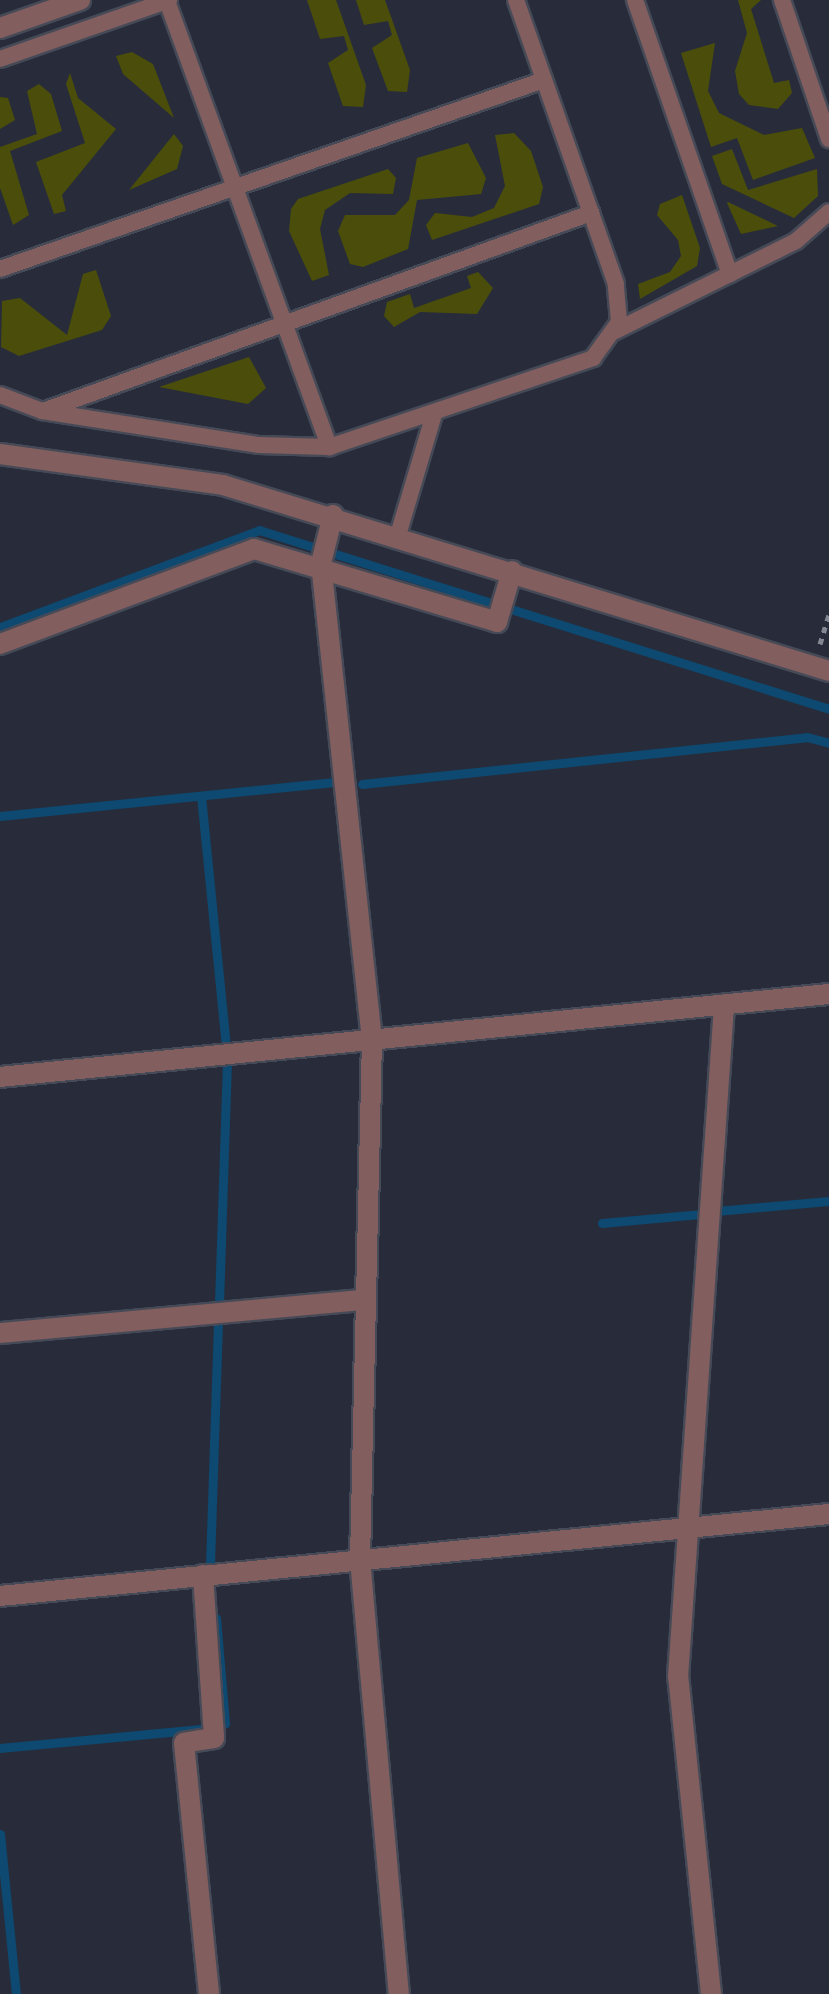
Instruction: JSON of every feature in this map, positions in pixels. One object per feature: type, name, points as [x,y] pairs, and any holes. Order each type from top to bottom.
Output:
[{"type":"street","points":[[0,28],[80,0]]},
{"type":"street","points":[[0,454],[160,474],[333,515],[829,671]]},
{"type":"street","points":[[333,515],[323,554],[372,1039],[360,1559],[399,1994]]},
{"type":"street","points":[[0,644],[254,549],[323,554],[497,622],[512,571]]},
{"type":"street","points":[[0,1077],[829,994]]},
{"type":"street","points":[[711,1994],[678,1677],[691,1529],[724,1005]]},
{"type":"street","points":[[0,1333],[366,1300]]},
{"type":"street","points":[[0,1596],[829,1514]]},
{"type":"street","points":[[203,1575],[214,1738],[184,1743],[209,1994]]},
{"type":"lane","points":[[0,59],[168,0],[329,447]]},
{"type":"lane","points":[[516,0],[616,284],[615,331]]},
{"type":"lane","points":[[635,0],[730,274]]},
{"type":"lane","points":[[782,0],[829,139]]},
{"type":"lane","points":[[0,269],[544,80]]},
{"type":"lane","points":[[0,395],[42,411],[259,445],[329,447],[593,358],[615,331],[796,241],[829,212]]},
{"type":"lane","points":[[42,411],[591,213]]},
{"type":"lane","points":[[398,535],[434,414]]},
{"type":"shaded area","points":[[307,0],[336,0],[366,85],[363,107],[343,106],[328,63],[348,50],[344,36],[320,39]]},
{"type":"shaded area","points":[[356,0],[385,0],[410,70],[407,92],[388,91],[372,48],[392,35],[388,21],[364,25]]},
{"type":"shaded area","points":[[738,0],[761,0],[751,9],[774,83],[789,80],[792,93],[778,109],[749,105],[739,94],[735,71],[747,33]]},
{"type":"shaded area","points":[[715,43],[708,91],[719,113],[764,135],[802,128],[815,158],[753,180],[737,138],[711,147],[681,53]]},
{"type":"shaded area","points":[[132,52],[153,64],[174,118],[123,74],[116,56]]},
{"type":"shaded area","points":[[70,73],[78,98],[116,129],[62,195],[66,211],[54,214],[36,162],[85,143],[66,84]]},
{"type":"shaded area","points":[[39,84],[51,94],[62,131],[10,151],[29,215],[13,225],[0,188],[0,147],[37,134],[27,91]]},
{"type":"shaded area","points":[[0,97],[8,98],[15,120],[0,129]]},
{"type":"shaded area","points":[[514,133],[531,151],[543,187],[539,204],[432,240],[426,225],[435,213],[472,217],[494,208],[505,186],[495,135]]},
{"type":"shaded area","points":[[174,134],[183,146],[177,169],[129,190]]},
{"type":"shaded area","points":[[468,143],[486,178],[481,194],[417,200],[408,249],[363,267],[350,264],[338,231],[345,215],[395,215],[409,200],[417,158]]},
{"type":"shaded area","points":[[732,149],[748,190],[817,169],[818,196],[794,218],[722,184],[712,156]]},
{"type":"shaded area","points":[[388,169],[396,178],[393,194],[350,193],[325,210],[320,229],[329,275],[312,281],[289,231],[291,209],[298,199]]},
{"type":"shaded area","points":[[682,195],[700,248],[697,266],[640,299],[638,284],[670,272],[681,256],[678,240],[657,215],[660,204]]},
{"type":"shaded area","points":[[728,202],[778,226],[741,234]]},
{"type":"shaded area","points":[[96,270],[111,316],[102,330],[19,356],[1,347],[2,301],[20,298],[67,335],[83,274]]},
{"type":"shaded area","points":[[478,272],[493,288],[477,314],[420,312],[394,327],[384,316],[387,302],[410,294],[414,308],[471,288],[467,276]]},
{"type":"shaded area","points":[[249,357],[266,388],[248,404],[159,387]]},
{"type":"waterway","points":[[0,627],[259,530],[829,709]]},
{"type":"waterway","points":[[362,784],[807,737],[829,743]]},
{"type":"waterway","points":[[0,816],[337,782]]},
{"type":"waterway","points":[[201,796],[226,1046]]},
{"type":"waterway","points":[[219,1303],[227,1066]]},
{"type":"waterway","points":[[716,1211],[829,1201]]},
{"type":"waterway","points":[[602,1223],[700,1214]]},
{"type":"waterway","points":[[210,1564],[218,1323]]},
{"type":"waterway","points":[[216,1618],[225,1724]]},
{"type":"waterway","points":[[0,1748],[201,1729]]},
{"type":"waterway","points":[[0,1834],[16,1994]]}]
